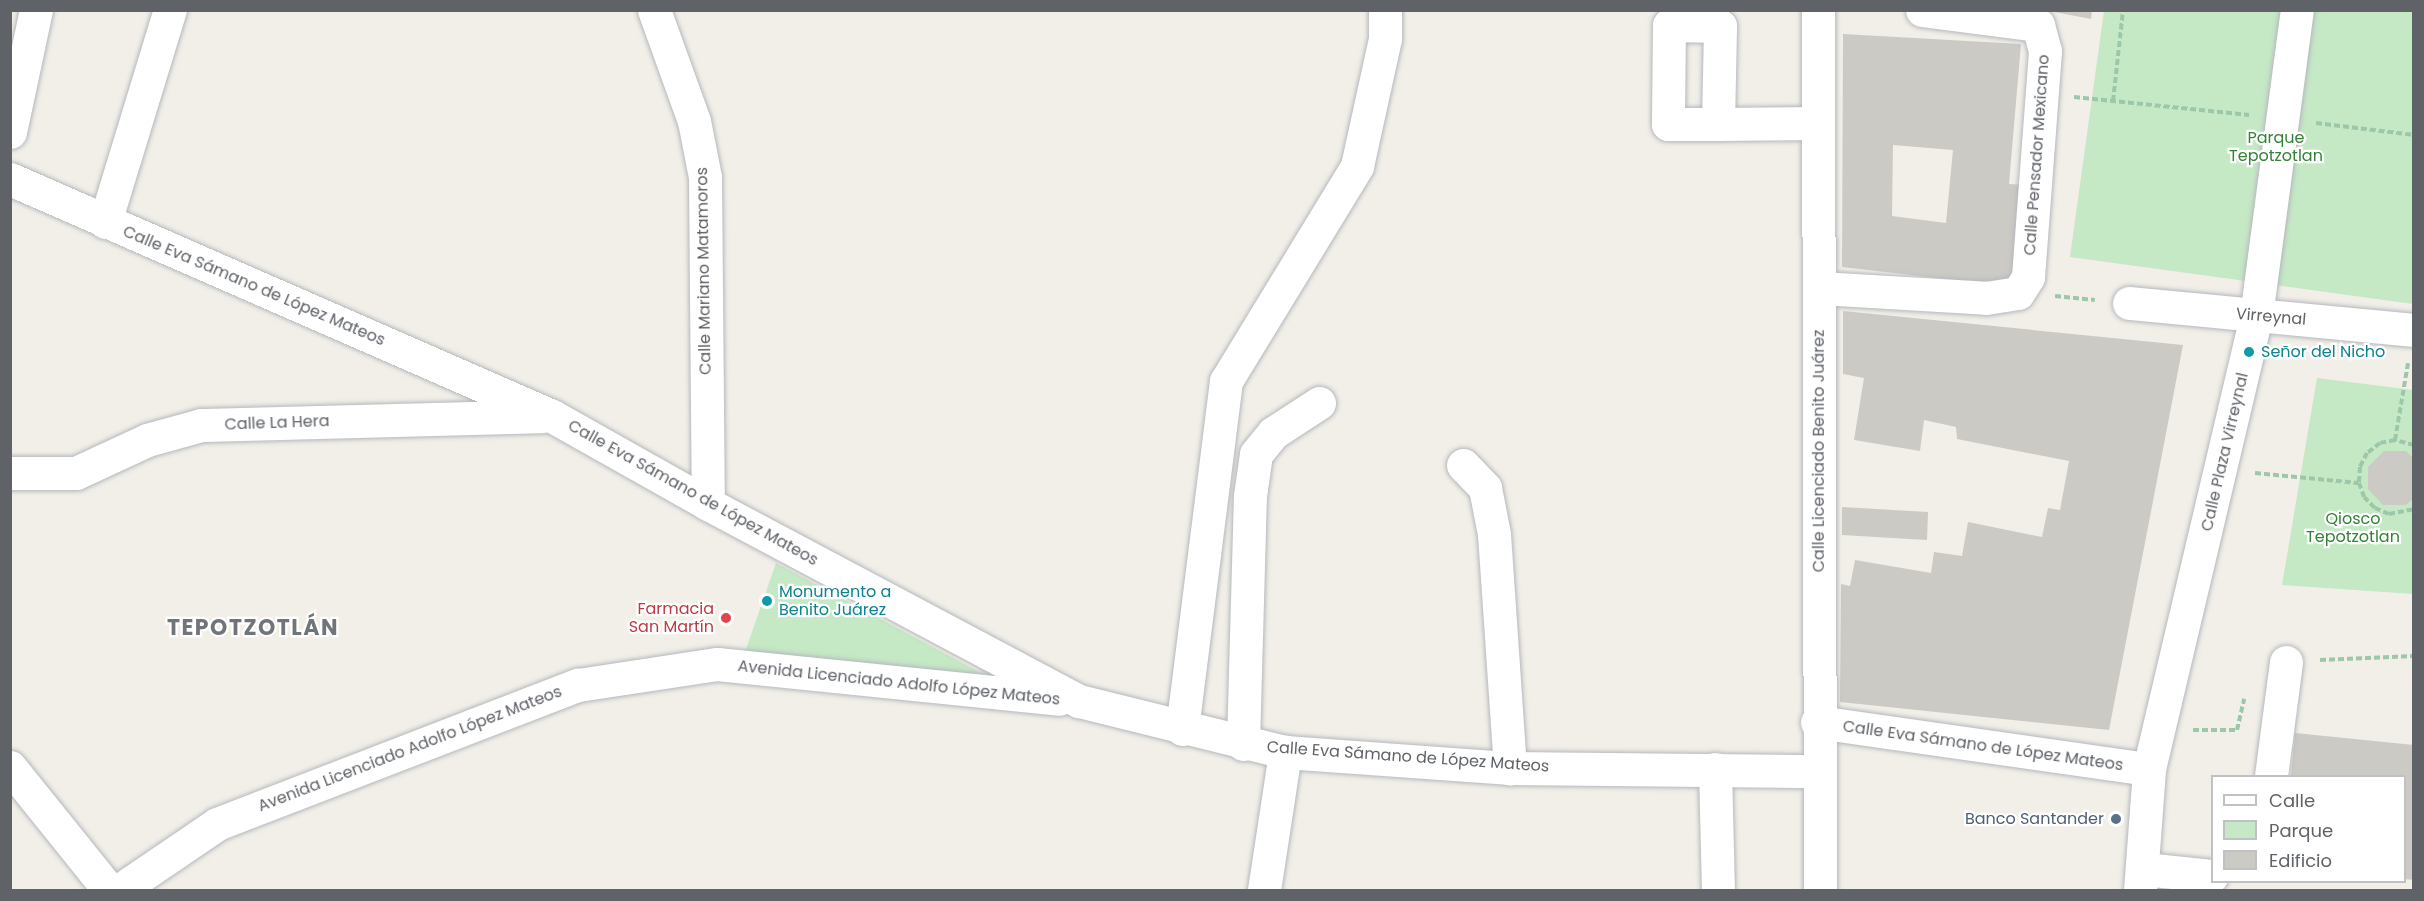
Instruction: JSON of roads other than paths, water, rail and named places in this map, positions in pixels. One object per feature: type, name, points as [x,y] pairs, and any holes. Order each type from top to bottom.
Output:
[{"type":"street","points":[[10,132],[36,10]]},
{"type":"street","points":[[105,222],[170,10]]},
{"type":"street","name":"Calle Mariano Matamoros","points":[[654,10],[694,121],[705,177],[708,504]]},
{"type":"street","points":[[1182,729],[1226,381],[1357,166],[1385,39],[1385,10]]},
{"type":"street","name":"Calle Licenciado Benito Juárez","points":[[1818,10],[1820,288],[1817,722],[1820,891]]},
{"type":"street","name":"Calle Pensador Mexicano","points":[[1820,288],[1986,298],[2018,293],[2028,277],[2045,51],[2038,25],[1922,10]]},
{"type":"street","name":"Calle Plaza Virreynal","points":[[2142,880],[2149,769],[2223,470],[2256,315],[2285,119],[2297,10]]},
{"type":"street","points":[[1718,124],[1818,123]]},
{"type":"street","name":"Calle Eva Sámano de López Mateos","points":[[10,179],[552,416],[708,504],[1079,701],[1182,729],[1286,752],[1510,768],[1818,771]]},
{"type":"street","name":"Virreynal","points":[[2129,303],[2256,315],[2411,343]]},
{"type":"street","points":[[1244,744],[1250,496],[1256,454],[1273,433],[1319,403]]},
{"type":"street","name":"Calle La Hera","points":[[10,473],[76,473],[147,440],[201,425],[552,416]]},
{"type":"street","points":[[1463,465],[1485,488],[1494,534],[1510,768]]},
{"type":"street","points":[[2271,775],[2286,662]]},
{"type":"street","name":"Avenida Licenciado Adolfo López Mateos","points":[[120,891],[217,824],[578,686],[717,664],[851,675],[1079,701]]},
{"type":"street","name":"Calle Eva Sámano de López Mateos","points":[[1817,722],[2149,769]]},
{"type":"street","points":[[1264,891],[1286,752]]},
{"type":"street","points":[[10,767],[109,891]]},
{"type":"street","points":[[1715,769],[1718,891]]},
{"type":"street","points":[[2142,880],[2211,876]]},
{"type":"place","name":"Señor del Nicho","points":[[2249,352]]},
{"type":"place","name":"Monumento a Benito Juárez","points":[[767,601]]},
{"type":"place","name":"Farmacia San Martín","points":[[726,618]]},
{"type":"place","name":"Banco Santander","points":[[2116,819]]},
{"type":"district","name":"TEPOTZOTLÁN","points":[[253,628]]},
{"type":"park label","name":"Parque Tepotzotlan","points":[[2276,147]]},
{"type":"park label","name":"Qiosco Tepotzotlan","points":[[2353,528]]}]
